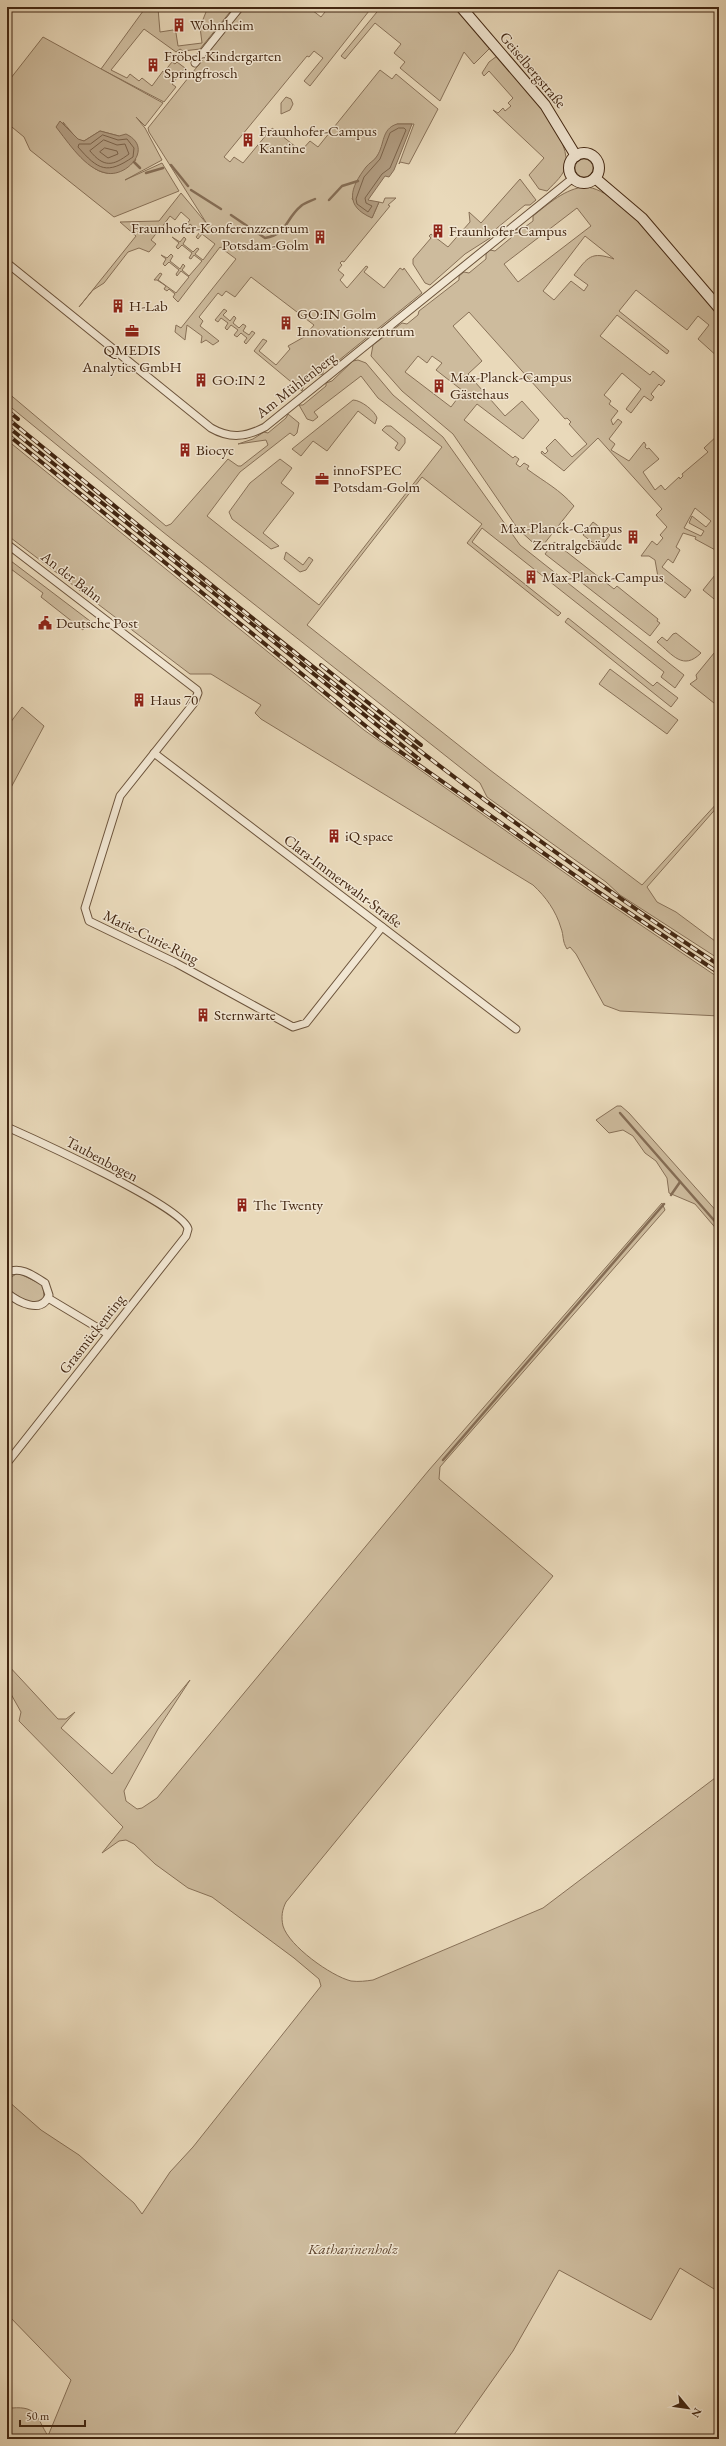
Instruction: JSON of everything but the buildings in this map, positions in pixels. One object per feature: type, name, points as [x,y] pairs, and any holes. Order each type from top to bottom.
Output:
[{"type":"street","points":[[195,62],[240,7]]},
{"type":"street","name":"Geiselbergstraße","points":[[460,7],[545,105],[576,156]]},
{"type":"street","points":[[585,153],[594,157],[599,169],[595,178],[584,183],[573,178],[570,166],[576,156],[585,153]]},
{"type":"street","name":"Am Mühlenberg","points":[[7,263],[211,428],[229,436],[247,435],[265,426],[573,178]]},
{"type":"street","points":[[595,178],[642,218],[719,308]]},
{"type":"street","name":"An der Bahn","points":[[7,544],[197,690]]},
{"type":"street","name":"Marie-Curie-Ring","points":[[197,690],[197,698],[194,703],[120,796],[86,908],[86,918],[89,921],[176,963],[294,1028],[306,1023],[382,928]]},
{"type":"street","name":"Clara-Immerwahr-Straße","points":[[154,753],[516,1029]]},
{"type":"street","name":"Taubenbogen","points":[[7,1127],[84,1163],[143,1195],[182,1220]]},
{"type":"street","name":"Grasmückenring","points":[[7,1463],[186,1236],[187,1226],[182,1220]]},
{"type":"street","points":[[7,1274],[17,1270],[40,1280],[47,1286],[48,1298],[41,1305],[32,1306],[7,1293]]},
{"type":"street","points":[[48,1298],[108,1334]]},
{"type":"green space","points":[[146,7],[161,7],[158,8],[160,32],[173,30],[176,33],[178,46],[202,43],[200,27],[208,7],[234,7],[200,49],[183,51],[180,49],[176,52],[144,29],[111,70],[127,78],[130,74],[139,81],[142,78],[152,86],[172,62],[175,64],[177,62],[185,68],[172,84],[176,87],[164,102],[101,69]]},
{"type":"green space","points":[[245,7],[308,7],[321,17],[329,7],[365,7],[369,11],[310,86],[304,81],[323,58],[314,51],[309,57],[307,56],[224,157],[230,162],[234,157],[243,163],[272,128],[301,151],[310,141],[318,147],[380,70],[392,79],[396,74],[438,109],[409,164],[400,162],[399,164],[414,124],[397,124],[377,157],[360,176],[352,199],[372,218],[379,202],[383,203],[385,198],[396,198],[388,205],[390,206],[344,262],[342,261],[340,263],[342,265],[338,270],[344,275],[340,280],[347,288],[366,266],[368,267],[364,272],[384,288],[400,268],[403,270],[404,268],[422,293],[338,361],[335,360],[323,370],[323,374],[316,376],[304,385],[302,391],[254,351],[263,339],[267,341],[259,351],[276,365],[290,349],[288,346],[304,337],[314,325],[251,277],[235,297],[226,291],[222,296],[218,293],[199,317],[203,321],[200,326],[219,341],[213,345],[206,340],[201,343],[202,336],[187,325],[185,340],[175,332],[176,325],[181,328],[236,259],[220,247],[178,302],[173,297],[175,294],[169,289],[167,291],[164,289],[166,286],[157,280],[154,280],[160,273],[162,274],[158,280],[176,293],[189,277],[181,271],[177,276],[176,274],[179,270],[169,262],[165,266],[163,264],[166,259],[161,255],[167,258],[171,254],[173,256],[170,261],[180,269],[183,264],[185,266],[182,270],[189,276],[202,261],[194,255],[191,259],[189,258],[192,253],[182,245],[178,249],[176,247],[179,243],[172,237],[180,242],[184,237],[186,239],[183,244],[193,252],[197,248],[199,249],[195,254],[203,260],[215,244],[202,234],[198,239],[196,237],[200,232],[190,224],[186,229],[184,227],[190,220],[181,212],[175,220],[170,216],[162,227],[166,230],[164,233],[159,230],[151,240],[156,244],[149,252],[139,248],[128,252],[104,283],[93,290],[79,307],[136,236],[120,222],[159,221],[181,193],[207,224],[149,132],[148,128]]},
{"type":"green space","points":[[381,7],[454,7],[490,48],[474,64],[464,52],[440,101],[400,68],[405,62],[394,53],[401,44],[375,23],[345,59],[341,56]]},
{"type":"green space","points":[[43,37],[163,103],[145,126],[136,117],[145,128],[162,160],[125,180],[162,163],[179,191],[114,217],[30,150],[24,137],[7,123],[7,83]],"holes":[[[63,122],[78,140],[84,141],[100,131],[119,136],[136,160],[124,168],[112,173],[95,169],[82,155]]]},
{"type":"green space","points":[[497,56],[540,107],[560,137],[565,151],[566,164],[559,179],[547,191],[539,189],[529,175],[544,158],[493,110],[498,113],[503,108],[505,111],[511,106],[508,103],[513,98],[489,71],[484,76],[482,73],[489,62]]},
{"type":"green space","points":[[286,97],[291,99],[293,104],[290,110],[281,114],[281,103]]},
{"type":"green space","points":[[584,159],[590,162],[593,168],[590,174],[584,177],[578,174],[575,168],[578,162]]},
{"type":"green space","points":[[520,179],[536,200],[530,205],[525,205],[491,233],[490,238],[465,254],[430,285],[425,283],[413,264],[413,259],[431,238],[429,236],[431,234],[448,247],[470,222],[469,212],[481,223]]},
{"type":"green space","points":[[585,187],[600,191],[618,203],[656,240],[719,314],[719,358],[698,339],[709,325],[698,316],[687,330],[636,290],[619,311],[669,351],[667,354],[617,315],[600,336],[650,375],[653,371],[665,381],[661,386],[659,384],[651,394],[654,397],[651,401],[644,396],[631,413],[626,409],[641,389],[622,373],[604,395],[611,401],[609,404],[618,411],[611,420],[613,425],[618,419],[622,422],[609,439],[615,444],[611,450],[629,461],[644,442],[646,445],[645,447],[647,449],[649,448],[659,459],[643,472],[655,490],[661,485],[665,490],[679,477],[680,479],[683,476],[682,474],[708,452],[704,448],[719,434],[719,552],[695,539],[696,537],[683,533],[676,547],[680,550],[673,563],[668,559],[662,567],[691,590],[685,598],[658,577],[655,560],[649,556],[641,556],[652,541],[657,545],[663,538],[660,535],[667,527],[656,515],[662,509],[598,438],[564,471],[541,453],[542,451],[545,454],[548,451],[546,448],[555,439],[572,457],[587,444],[569,424],[571,422],[567,418],[565,419],[469,312],[453,326],[482,361],[468,374],[505,416],[522,401],[539,420],[523,439],[477,404],[464,420],[513,458],[515,456],[519,459],[516,464],[520,467],[524,463],[529,466],[527,469],[558,491],[574,506],[540,549],[518,529],[453,434],[402,391],[371,356],[373,345],[402,323],[407,324],[418,315],[419,311],[459,280],[459,276],[464,272],[469,273],[486,259],[486,254],[490,250],[495,251],[512,237],[512,233],[517,229],[521,230],[533,221],[533,216],[551,202],[564,193]],"holes":[[[577,208],[591,226],[518,282],[504,264]],[[585,236],[614,259],[595,256],[591,257],[583,264],[574,275],[588,285],[584,291],[571,281],[554,300],[543,291]],[[418,356],[427,363],[432,356],[442,363],[436,370],[463,391],[451,407],[405,372]],[[695,508],[711,521],[706,527],[692,516],[689,523],[704,531],[701,536],[684,528]]]},
{"type":"green space","points":[[224,309],[227,311],[223,315],[230,321],[234,316],[236,318],[233,323],[239,328],[243,324],[246,326],[243,331],[249,335],[252,331],[255,333],[246,344],[244,342],[247,338],[241,333],[237,337],[234,335],[238,330],[231,325],[227,330],[225,328],[228,323],[221,318],[218,322],[215,320]]},
{"type":"green space","points":[[358,360],[366,363],[393,395],[443,437],[520,545],[684,675],[675,688],[661,677],[664,672],[482,528],[472,542],[561,613],[558,616],[467,543],[482,524],[422,477],[307,625],[490,770],[642,885],[719,801],[719,805],[647,887],[657,902],[676,912],[719,944],[719,959],[620,895],[606,882],[487,797],[480,783],[163,532],[7,404],[7,392],[166,526],[171,524],[228,459],[238,466],[241,466],[268,445],[266,440],[238,444],[253,439],[264,432],[268,433],[286,418],[288,414],[299,423],[297,433],[294,436],[290,433],[240,472],[207,516],[319,605],[442,447],[378,398],[361,376],[314,412],[318,417],[313,421],[307,419],[299,405],[303,405],[326,386],[326,383],[332,381],[353,361]]},
{"type":"green space","points":[[353,400],[364,404],[374,412],[377,418],[375,424],[358,411],[327,451],[313,441],[301,456],[292,449]]},
{"type":"green space","points":[[386,426],[391,426],[405,438],[405,443],[399,451],[395,448],[398,443],[382,430]]},
{"type":"green space","points":[[7,440],[364,730],[589,890],[719,978],[719,1016],[620,1011],[604,1005],[576,954],[570,947],[567,949],[565,946],[559,922],[553,910],[542,894],[533,885],[261,719],[255,713],[261,705],[211,674],[190,674],[7,535]]},
{"type":"green space","points":[[280,459],[292,468],[281,483],[294,493],[263,533],[279,546],[271,549],[232,519],[229,512],[250,483]]},
{"type":"green space","points":[[593,522],[610,535],[600,548],[583,535]]},
{"type":"green space","points":[[554,542],[614,589],[617,586],[658,619],[657,621],[660,623],[650,636],[545,554]]},
{"type":"green space","points":[[286,552],[303,565],[309,557],[313,560],[306,570],[300,572],[284,559]]},
{"type":"green space","points":[[7,558],[90,621],[83,630],[41,597],[43,593],[7,566]]},
{"type":"green space","points":[[719,570],[719,603],[703,590]]},
{"type":"green space","points":[[568,618],[653,686],[657,682],[678,698],[671,707],[565,622]]},
{"type":"green space","points":[[676,633],[701,653],[689,661],[683,661],[673,656],[657,642],[662,637],[667,641],[673,634]]},
{"type":"green space","points":[[719,647],[719,707],[690,684],[697,679],[696,675]]},
{"type":"green space","points":[[610,669],[678,720],[667,734],[599,684]]},
{"type":"green space","points":[[22,707],[44,726],[7,795],[7,727]]},
{"type":"green space","points":[[617,1106],[621,1106],[629,1113],[719,1214],[719,1232],[695,1204],[669,1193],[667,1178],[656,1161],[645,1153],[633,1136],[623,1130],[609,1133],[596,1120]]},
{"type":"green space","name":"Katharinenholz","points":[[662,1203],[665,1210],[440,1467],[439,1479],[553,1576],[286,1902],[282,1920],[287,1934],[293,1942],[322,1967],[351,1981],[373,1980],[543,1908],[719,1775],[719,2292],[680,2268],[651,2320],[559,2270],[513,2351],[451,2439],[7,2439],[7,2402],[12,2408],[21,2408],[32,2411],[38,2418],[48,2436],[71,2380],[7,2314],[7,2100],[41,2130],[79,2155],[134,2203],[142,2214],[170,2172],[193,2147],[321,1986],[319,1979],[294,1958],[212,1897],[188,1888],[155,1864],[134,1844],[126,1840],[119,1841],[102,1853],[123,1827],[19,1721],[21,1712],[7,1687],[7,1664],[58,1719],[66,1719],[75,1712],[61,1728],[112,1774],[190,1680],[158,1729],[124,1791],[126,1801],[137,1809],[142,1808],[157,1798],[429,1470]]},
{"type":"green space","points":[[18,1273],[43,1285],[44,1298],[38,1303],[29,1302],[9,1291],[8,1279]]},
{"type":"water","points":[[60,121],[78,139],[84,141],[100,131],[119,136],[126,134],[134,140],[138,147],[138,154],[129,167],[122,171],[106,173],[98,170],[84,161],[66,140],[56,127]]},
{"type":"water","points":[[397,124],[412,124],[394,170],[389,177],[385,176],[368,200],[379,202],[372,218],[357,208],[352,196],[353,189],[367,166],[375,159],[380,151],[388,129]]},
{"type":"waterway","points":[[134,162],[140,168]]},
{"type":"waterway","points":[[171,165],[188,186]]},
{"type":"waterway","points":[[146,173],[163,168]]},
{"type":"waterway","points":[[329,200],[342,186],[358,181]]},
{"type":"waterway","points":[[191,190],[221,209]]},
{"type":"waterway","points":[[231,215],[265,238],[282,230],[301,206],[315,199]]},
{"type":"waterway","points":[[620,1113],[719,1226]]},
{"type":"waterway","points":[[671,1195],[680,1182]]},
{"type":"waterway","points":[[443,1460],[664,1204]]},
{"type":"railway","points":[[7,410],[18,419]]},
{"type":"railway","points":[[7,418],[268,631],[445,770],[534,837],[719,965]]},
{"type":"railway","points":[[7,426],[419,759]]},
{"type":"railway","points":[[7,434],[378,736],[597,891],[719,973]]},
{"type":"railway","points":[[321,665],[421,745]]},
{"type":"place","name":"Wohnheim","points":[[179,25]]},
{"type":"place","name":"Fröbel-Kindergarten Springfrosch","points":[[153,65]]},
{"type":"place","name":"Fraunhofer-Campus Kantine","points":[[248,140]]},
{"type":"place","name":"Fraunhofer-Campus","points":[[438,231]]},
{"type":"place","name":"Fraunhofer-Konferenzzentrum Potsdam-Golm","points":[[320,237]]},
{"type":"place","name":"H-Lab","points":[[118,306]]},
{"type":"place","name":"GO:IN Golm Innovationszentrum","points":[[286,323]]},
{"type":"place","name":"QMEDIS Analytics GmbH","points":[[132,331]]},
{"type":"place","name":"GO:IN 2","points":[[201,380]]},
{"type":"place","name":"Max-Planck-Campus Gästehaus","points":[[439,386]]},
{"type":"place","name":"Biocyc","points":[[185,450]]},
{"type":"place","name":"innoFSPEC Potsdam-Golm","points":[[322,479]]},
{"type":"place","name":"Max-Planck-Campus Zentralgebäude","points":[[633,537]]},
{"type":"place","name":"Max-Planck-Campus","points":[[531,577]]},
{"type":"place","name":"Deutsche Post","points":[[45,623]]},
{"type":"place","name":"Haus 70","points":[[139,700]]},
{"type":"place","name":"iQ space","points":[[334,836]]},
{"type":"place","name":"Sternwarte","points":[[203,1015]]},
{"type":"place","name":"The Twenty","points":[[242,1205]]}]
